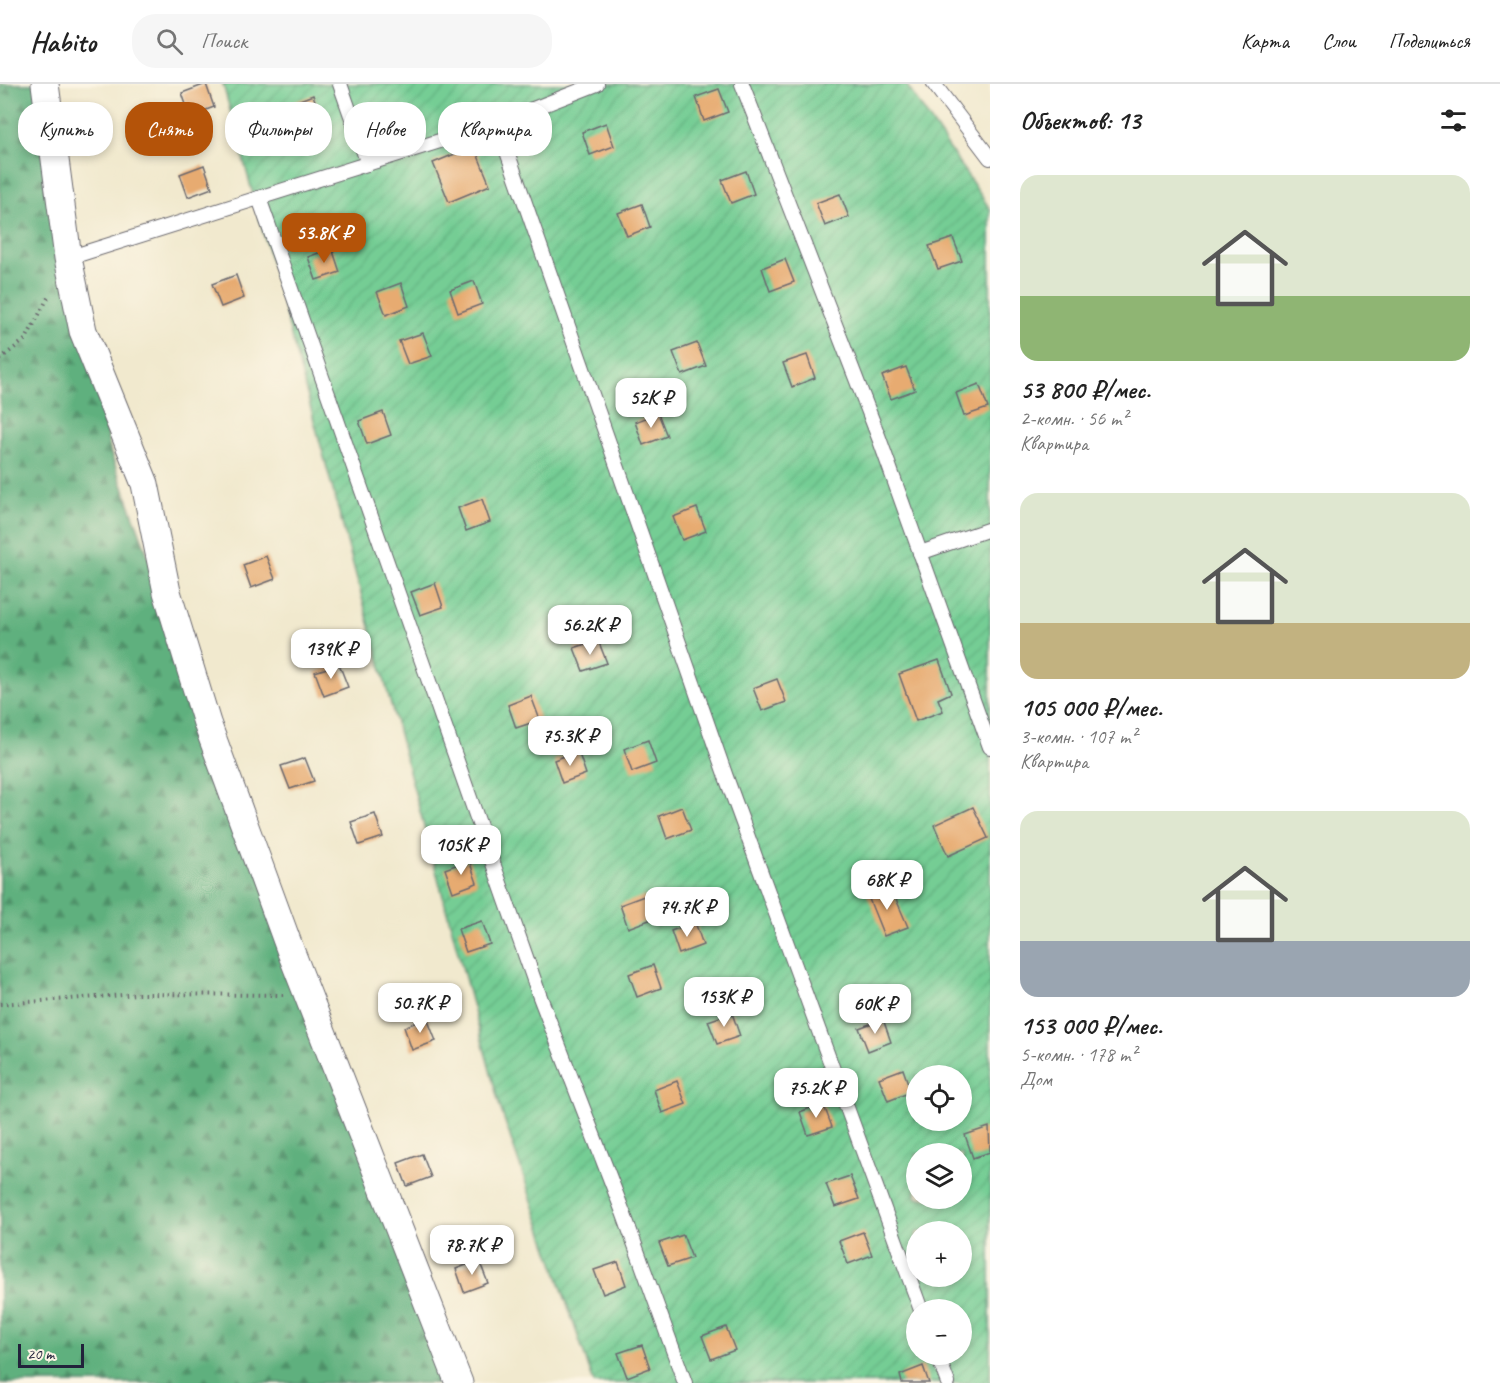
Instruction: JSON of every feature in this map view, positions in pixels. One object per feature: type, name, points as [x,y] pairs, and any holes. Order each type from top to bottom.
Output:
[{"type":"street","points":[[45,84],[68,258],[83,332],[145,484],[167,592],[207,723],[459,1383]]},
{"type":"lane","points":[[340,84],[368,164]]},
{"type":"lane","points":[[550,102],[596,84]]},
{"type":"lane","points":[[742,84],[879,438],[990,747]]},
{"type":"lane","points":[[934,84],[990,158]]},
{"type":"lane","points":[[68,258],[438,142]]},
{"type":"lane","points":[[508,156],[726,777],[917,1299]]},
{"type":"lane","points":[[259,198],[540,997],[623,1212],[685,1383]]},
{"type":"lane","points":[[920,553],[990,529]]},
{"type":"lane","points":[[941,1365],[948,1383]]},
{"type":"path","points":[[0,359],[26,339],[68,258]]},
{"type":"path","points":[[0,1004],[138,994],[309,995]]},
{"type":"green space","points":[[0,84],[37,84],[40,102],[18,102],[18,156],[50,156],[111,454],[450,1383],[0,1383]]},
{"type":"green space","points":[[223,84],[906,84],[990,209],[990,1383],[594,1383],[500,1107],[242,156],[332,156],[332,102],[228,102]]},
{"type":"building","points":[[206,84],[212,102],[185,102],[182,93]]},
{"type":"building","points":[[719,89],[728,112],[704,121],[696,97]]},
{"type":"building","points":[[313,95],[315,102],[294,102]]},
{"type":"building","points":[[606,123],[614,146],[590,155],[582,132]]},
{"type":"building","points":[[450,156],[478,156],[490,185],[449,202],[433,163]]},
{"type":"building","points":[[204,165],[212,188],[188,197],[180,174]]},
{"type":"building","points":[[746,171],[754,194],[731,203],[722,180]]},
{"type":"building","points":[[840,194],[849,217],[825,226],[816,203]]},
{"type":"building","points":[[642,204],[650,227],[627,236],[618,213]]},
{"type":"building","points":[[953,238],[962,261],[938,269],[929,246]]},
{"type":"building","points":[[332,248],[340,272],[316,280],[308,257]]},
{"type":"building","points":[[785,259],[794,282],[770,291],[762,268]]},
{"type":"building","points":[[236,275],[244,298],[221,307],[212,284]]},
{"type":"building","points":[[474,281],[482,304],[458,313],[450,290]]},
{"type":"building","points":[[401,283],[409,306],[386,315],[377,292]]},
{"type":"building","points":[[423,333],[432,356],[408,364],[399,341]]},
{"type":"building","points":[[697,343],[706,366],[682,375],[673,352]]},
{"type":"building","points":[[807,355],[815,378],[792,387],[783,363]]},
{"type":"building","points":[[906,367],[915,390],[891,399],[882,376]]},
{"type":"building","points":[[979,384],[988,408],[964,416],[956,393]]},
{"type":"building","points":[[383,412],[391,435],[367,444],[359,421]]},
{"type":"building","points":[[658,413],[667,436],[643,445],[635,422]]},
{"type":"building","points":[[482,499],[490,522],[466,531],[458,508]]},
{"type":"building","points":[[697,508],[706,531],[682,540],[673,517]]},
{"type":"building","points":[[266,556],[275,579],[251,588],[243,565]]},
{"type":"building","points":[[435,583],[443,607],[420,615],[411,592]]},
{"type":"building","points":[[598,640],[607,663],[583,671],[574,648]]},
{"type":"building","points":[[939,660],[951,693],[938,699],[943,711],[916,721],[899,674]]},
{"type":"building","points":[[339,664],[348,687],[324,696],[315,672]]},
{"type":"building","points":[[777,679],[786,702],[762,711],[753,688]]},
{"type":"building","points":[[531,696],[540,720],[516,728],[508,705]]},
{"type":"building","points":[[648,740],[656,763],[632,772],[624,749]]},
{"type":"building","points":[[578,751],[586,774],[562,783],[554,760]]},
{"type":"building","points":[[305,758],[314,781],[290,789],[281,766]]},
{"type":"building","points":[[682,807],[691,830],[667,839],[659,816]]},
{"type":"building","points":[[973,807],[988,838],[948,856],[934,825]]},
{"type":"building","points":[[375,814],[383,837],[359,845],[351,822]]},
{"type":"building","points":[[469,860],[477,883],[453,892],[445,869]]},
{"type":"building","points":[[890,885],[908,927],[884,936],[867,894]]},
{"type":"building","points":[[644,896],[652,919],[628,928],[620,905]]},
{"type":"building","points":[[482,921],[490,944],[466,952],[458,929]]},
{"type":"building","points":[[695,922],[703,945],[679,954],[671,931]]},
{"type":"building","points":[[653,965],[661,988],[637,997],[629,974]]},
{"type":"building","points":[[732,1013],[740,1036],[717,1044],[708,1021]]},
{"type":"building","points":[[427,1018],[436,1041],[412,1050],[404,1027]]},
{"type":"building","points":[[883,1019],[891,1042],[868,1051],[859,1028]]},
{"type":"building","points":[[903,1069],[906,1078],[906,1094],[888,1101],[879,1078]]},
{"type":"building","points":[[677,1081],[686,1104],[662,1113],[654,1090]]},
{"type":"building","points":[[823,1103],[832,1127],[808,1135],[800,1112]]},
{"type":"building","points":[[989,1127],[990,1152],[973,1158],[972,1143],[968,1143],[965,1135]]},
{"type":"building","points":[[422,1154],[431,1177],[407,1186],[398,1163]]},
{"type":"building","points":[[850,1176],[859,1199],[835,1207],[826,1184]]},
{"type":"building","points":[[863,1232],[872,1255],[848,1264],[839,1241]]},
{"type":"building","points":[[683,1235],[692,1258],[668,1266],[659,1243]]},
{"type":"building","points":[[479,1260],[488,1283],[464,1292],[456,1269]]},
{"type":"building","points":[[618,1262],[626,1285],[603,1294],[594,1270]]},
{"type":"building","points":[[726,1327],[735,1350],[711,1359],[702,1336]]},
{"type":"building","points":[[642,1345],[650,1368],[627,1377],[618,1353]]},
{"type":"building","points":[[923,1366],[929,1383],[902,1383],[900,1375]]}]
